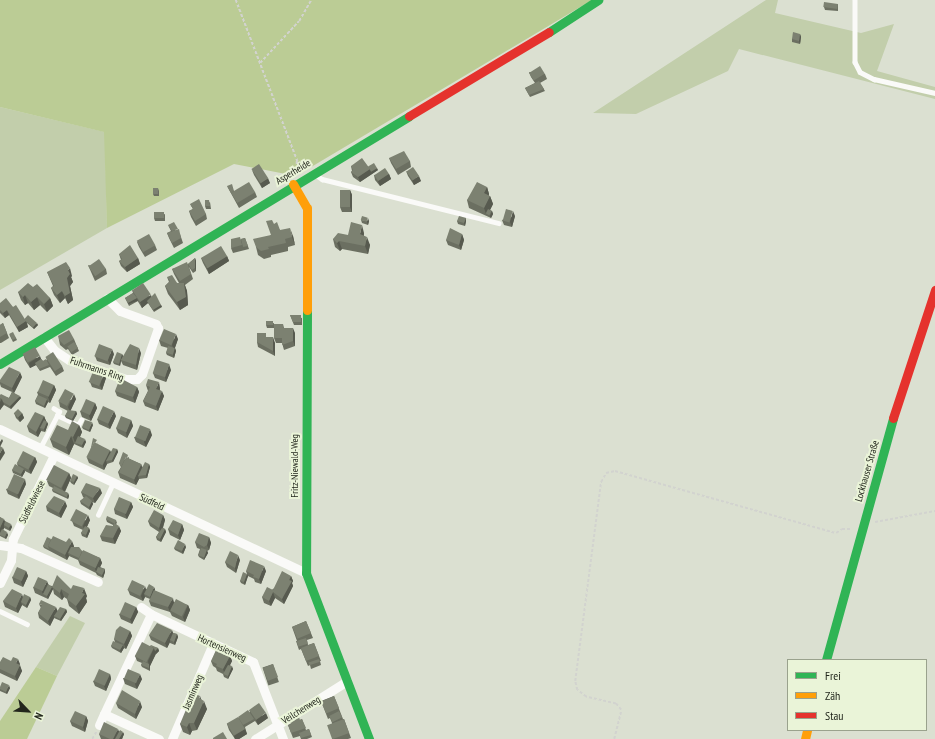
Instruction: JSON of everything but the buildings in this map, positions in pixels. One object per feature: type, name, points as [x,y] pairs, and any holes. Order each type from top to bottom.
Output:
[{"type":"street","name":"Asperheide","points":[[0,364],[294,184],[580,13],[598,0]]},
{"type":"street","name":"Fritz-Niewald-Weg","points":[[294,184],[307,208],[306,573],[369,739]]},
{"type":"street","name":"Lockhauser Straße","points":[[826,659],[861,530],[896,409],[935,290]]},
{"type":"street","name":"Fuhrmanns Ring","points":[[44,337],[54,350],[69,360],[126,379],[137,379],[142,374],[158,328],[156,324],[120,311],[107,298]]},
{"type":"street","name":"Südfeld","points":[[0,429],[306,573]]},
{"type":"street","name":"Südfeldwiese","points":[[0,583],[11,560],[13,539],[54,455]]},
{"type":"street","points":[[0,545],[12,548],[21,548],[98,582]]},
{"type":"street","name":"Hortensienweg","points":[[140,607],[151,614],[253,662],[283,739]]},
{"type":"street","points":[[99,725],[151,614]]},
{"type":"street","name":"Jasminweg","points":[[172,739],[213,644]]},
{"type":"street","name":"Veilchenweg","points":[[255,739],[347,681]]},
{"type":"street","points":[[104,714],[159,739]]},
{"type":"lane","points":[[855,0],[855,62],[860,72],[874,79],[935,93]]},
{"type":"lane","points":[[309,175],[499,223]]},
{"type":"lane","points":[[40,448],[59,412],[54,410]]},
{"type":"lane","points":[[57,415],[78,425],[80,420]]},
{"type":"lane","points":[[98,516],[113,483]]},
{"type":"lane","points":[[0,611],[27,624]]},
{"type":"path","points":[[236,0],[300,168],[309,175]]},
{"type":"path","points":[[260,63],[299,21],[311,0]]},
{"type":"path","points":[[614,739],[621,710],[616,704],[586,697],[577,690],[575,681],[601,482],[606,473],[615,471],[836,533],[842,528],[861,530]]},
{"type":"path","points":[[885,520],[935,510]]},
{"type":"green space","points":[[0,0],[592,0],[296,176],[234,164],[107,228],[104,132],[0,107]]},
{"type":"green space","points":[[766,0],[778,0],[775,13],[861,33],[894,24],[877,71],[935,87],[935,99],[739,49],[728,71],[636,114],[593,113]]},
{"type":"green space","points":[[0,107],[105,132],[107,228],[0,290]]},
{"type":"green space","points":[[70,616],[85,623],[57,676],[36,667]]},
{"type":"green space","points":[[36,667],[57,676],[27,739],[0,739],[0,721]]},
{"type":"traffic: fast","points":[[549,32],[598,0]]},
{"type":"traffic: fast","points":[[0,364],[409,116]]},
{"type":"traffic: fast","points":[[307,310],[306,573],[369,739]]},
{"type":"traffic: fast","points":[[826,659],[893,418]]},
{"type":"traffic: slow","points":[[293,184],[307,208],[307,310]]},
{"type":"traffic: slow","points":[[805,739],[807,731]]},
{"type":"traffic: jam","points":[[409,116],[549,32]]},
{"type":"traffic: jam","points":[[893,418],[935,290]]}]
